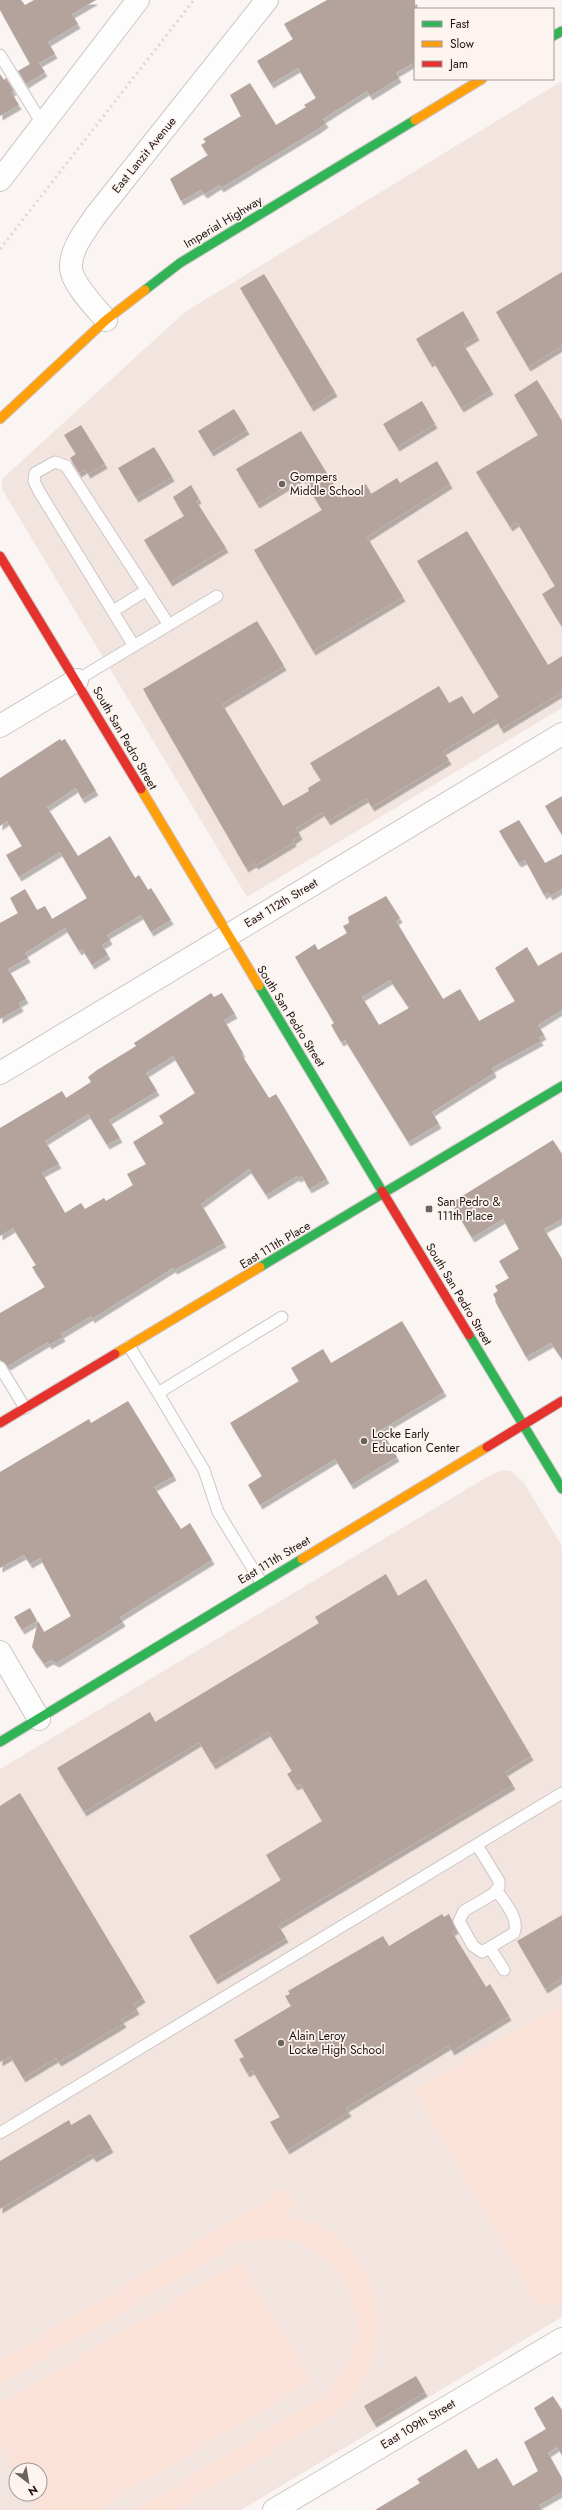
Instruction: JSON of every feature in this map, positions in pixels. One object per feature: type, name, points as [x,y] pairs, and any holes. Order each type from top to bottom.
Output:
[{"type":"street","points":[[0,180],[138,0]]},
{"type":"street","name":"East Lanzit Avenue","points":[[106,320],[81,289],[71,269],[77,244],[96,215],[267,0]]},
{"type":"street","name":"Imperial Highway","points":[[0,419],[106,320],[180,263],[480,80]]},
{"type":"street","name":"South San Pedro Street","points":[[0,556],[77,680],[227,935],[385,1193],[562,1489]]},
{"type":"street","points":[[0,726],[77,680]]},
{"type":"street","name":"East 112th Street","points":[[0,1073],[562,734]]},
{"type":"street","name":"East 111th Place","points":[[0,1423],[562,1086]]},
{"type":"street","name":"East 111th Street","points":[[0,1742],[562,1400]]},
{"type":"street","points":[[0,1652],[39,1719]]},
{"type":"street","name":"East 109th Street","points":[[274,2510],[562,2339]]},
{"type":"lane","points":[[0,55],[42,125]]},
{"type":"lane","points":[[134,646],[40,493],[34,482],[35,473],[55,462],[66,466],[170,625]]},
{"type":"lane","points":[[113,611],[147,590]]},
{"type":"lane","points":[[77,680],[217,596]]},
{"type":"lane","points":[[158,1393],[282,1317]]},
{"type":"lane","points":[[129,1346],[204,1470],[218,1512],[262,1582]]},
{"type":"lane","points":[[0,1367],[25,1408]]},
{"type":"lane","points":[[0,2133],[562,1793]]},
{"type":"lane","points":[[477,1845],[499,1881],[496,1890],[464,1911],[459,1921],[478,1950],[482,1952],[514,1933],[516,1928],[516,1922],[496,1890]]},
{"type":"lane","points":[[490,1948],[504,1970]]},
{"type":"shaded area","name":"Gompers Middle School","points":[[562,81],[562,708],[247,897],[2,489],[2,479],[185,312]]},
{"type":"shaded area","name":"Alain Leroy Locke High School","points":[[502,1470],[511,1471],[524,1483],[562,1546],[562,2317],[241,2510],[0,2510],[0,1769],[487,1477]]},
{"type":"shaded area","points":[[562,2003],[562,2300],[552,2306],[535,2302],[497,2233],[413,2090]]},
{"type":"shaded area","points":[[286,2188],[297,2206],[279,2217],[297,2219],[323,2228],[344,2243],[360,2264],[371,2287],[377,2313],[377,2339],[371,2364],[356,2392],[329,2418],[176,2510],[134,2510],[318,2399],[334,2385],[345,2368],[353,2349],[356,2330],[354,2310],[349,2291],[338,2273],[317,2253],[298,2242],[287,2239],[266,2239],[237,2244],[0,2385],[0,2360]]},
{"type":"shaded area","points":[[240,2261],[312,2381],[97,2510],[37,2510],[32,2502],[48,2502],[48,2462],[9,2462],[0,2448],[0,2404]]},
{"type":"building","points":[[0,0],[21,0],[25,5],[34,0],[96,0],[72,14],[78,24],[48,42],[55,54],[39,63],[45,72],[26,84],[18,71],[30,64],[0,10]]},
{"type":"building","points":[[327,0],[415,0],[414,63],[396,73],[399,78],[370,96],[367,91],[323,119],[326,123],[318,129],[221,188],[219,185],[205,194],[201,190],[181,201],[170,179],[208,155],[201,145],[206,142],[203,139],[241,116],[230,95],[250,83],[276,125],[306,107],[304,105],[316,98],[298,68],[271,84],[257,61],[293,39],[284,24]]},
{"type":"building","points":[[0,74],[4,80],[6,78],[14,91],[11,92],[19,105],[0,116]]},
{"type":"building","points":[[562,272],[562,346],[528,367],[496,312]]},
{"type":"building","points":[[264,274],[335,392],[311,407],[240,288]]},
{"type":"building","points":[[463,311],[477,336],[463,344],[491,390],[461,408],[433,361],[430,363],[416,339]]},
{"type":"building","points":[[537,380],[562,421],[562,627],[542,594],[555,586],[517,522],[510,527],[476,472],[538,435],[514,395]]},
{"type":"building","points":[[422,401],[435,424],[397,447],[383,424]]},
{"type":"building","points":[[234,409],[247,430],[211,452],[198,431]]},
{"type":"building","points":[[81,425],[105,464],[88,474],[85,469],[79,473],[70,458],[76,454],[64,435]]},
{"type":"building","points":[[301,431],[342,498],[366,484],[371,494],[397,478],[400,483],[437,461],[450,484],[367,537],[403,597],[313,651],[254,550],[322,510],[302,477],[257,504],[236,469]]},
{"type":"building","points":[[154,447],[172,477],[136,498],[118,468]]},
{"type":"building","points":[[191,485],[199,499],[196,501],[226,548],[170,582],[144,540],[184,516],[173,497]]},
{"type":"building","points":[[467,531],[548,665],[562,656],[562,692],[501,729],[496,719],[443,751],[449,760],[372,807],[366,798],[328,821],[322,812],[296,828],[300,835],[293,840],[294,842],[256,865],[254,863],[246,868],[143,689],[257,621],[284,666],[222,704],[283,806],[309,791],[308,788],[321,780],[310,763],[439,686],[449,703],[462,696],[473,714],[499,697],[417,561]]},
{"type":"building","points":[[60,739],[61,741],[65,739],[96,791],[82,799],[76,788],[47,807],[78,856],[110,836],[135,878],[139,875],[148,890],[151,888],[171,920],[151,932],[141,915],[107,935],[110,940],[102,945],[108,955],[92,965],[82,949],[79,951],[65,928],[25,953],[28,958],[8,969],[26,999],[19,1003],[21,1007],[0,1019],[0,923],[18,913],[10,898],[25,889],[37,910],[45,906],[52,919],[87,898],[60,852],[19,877],[6,855],[22,846],[7,821],[0,826],[0,778]]},
{"type":"building","points":[[562,796],[562,835],[545,806]]},
{"type":"building","points":[[519,820],[545,863],[562,854],[562,889],[550,896],[548,892],[544,895],[525,860],[519,863],[517,861],[499,831]]},
{"type":"building","points":[[386,896],[400,918],[396,921],[443,999],[460,989],[479,1021],[515,1001],[495,968],[527,947],[538,966],[562,952],[562,1010],[538,1025],[544,1035],[539,1038],[541,1041],[492,1068],[494,1073],[432,1112],[439,1124],[408,1142],[345,1040],[341,1042],[331,1025],[334,1023],[295,957],[315,944],[318,950],[347,933],[343,926],[349,923],[348,917]],"holes":[[[390,980],[409,1008],[379,1025],[362,997]]]},
{"type":"building","points":[[211,993],[214,997],[222,993],[235,1014],[224,1020],[243,1053],[241,1054],[269,1098],[276,1094],[327,1179],[309,1189],[302,1176],[298,1178],[297,1176],[266,1195],[249,1169],[201,1204],[224,1243],[175,1270],[173,1268],[92,1319],[91,1316],[61,1334],[63,1337],[49,1345],[48,1342],[8,1366],[0,1360],[0,1313],[45,1287],[32,1267],[36,1265],[13,1228],[0,1236],[0,1128],[62,1091],[66,1098],[91,1082],[88,1077],[97,1070],[136,1046],[134,1043]],"holes":[[[173,1056],[195,1093],[159,1116],[164,1123],[133,1142],[146,1164],[127,1174],[133,1185],[106,1201],[104,1198],[85,1209],[81,1203],[65,1213],[42,1173],[59,1164],[45,1141],[88,1114],[107,1145],[120,1138],[109,1120],[157,1091],[146,1073]]]},
{"type":"building","points":[[553,1140],[562,1154],[562,1219],[544,1229],[562,1259],[562,1359],[551,1343],[526,1357],[495,1301],[496,1300],[493,1294],[498,1291],[495,1286],[509,1278],[499,1261],[519,1249],[503,1219],[472,1238],[451,1203]]},
{"type":"building","points":[[402,1321],[444,1392],[381,1430],[397,1457],[351,1485],[335,1459],[260,1505],[248,1485],[262,1476],[230,1423],[299,1381],[291,1368],[323,1349],[331,1363]]},
{"type":"building","points":[[128,1401],[174,1476],[154,1487],[181,1529],[190,1523],[212,1560],[120,1617],[123,1622],[57,1663],[51,1660],[44,1664],[32,1647],[38,1621],[44,1632],[71,1616],[40,1558],[30,1564],[24,1555],[0,1568],[0,1472],[89,1419],[91,1423]]},
{"type":"building","points":[[386,1574],[398,1596],[426,1579],[531,1756],[505,1772],[513,1785],[278,1925],[286,1938],[215,1980],[189,1936],[281,1880],[266,1855],[322,1821],[300,1784],[295,1786],[287,1774],[292,1771],[268,1732],[213,1765],[199,1742],[84,1812],[57,1768],[150,1712],[155,1722],[319,1623],[315,1617]]},
{"type":"building","points":[[30,1608],[37,1621],[22,1630],[14,1617]]},
{"type":"building","points":[[20,1793],[143,1998],[134,2004],[137,2010],[121,2019],[124,2023],[59,2062],[56,2058],[23,2078],[10,2056],[0,2062],[0,1806]]},
{"type":"building","points":[[442,1914],[444,1917],[449,1914],[456,1929],[452,1932],[486,1987],[490,1984],[509,2016],[452,2051],[449,2045],[346,2108],[349,2112],[287,2150],[270,2122],[280,2117],[252,2070],[247,2073],[239,2059],[244,2057],[234,2040],[291,2006],[285,1996],[290,1994],[288,1991],[383,1936],[389,1946]]},
{"type":"building","points":[[562,1915],[562,1978],[545,1989],[517,1941]]},
{"type":"building","points":[[90,2114],[111,2148],[94,2158],[91,2154],[0,2209],[0,2161],[69,2120],[71,2125]]},
{"type":"building","points":[[416,2376],[425,2392],[374,2423],[364,2406]]},
{"type":"building","points":[[553,2396],[562,2410],[562,2455],[557,2447],[548,2453],[562,2478],[562,2492],[539,2505],[542,2510],[375,2510],[420,2483],[417,2479],[466,2449],[478,2469],[497,2458],[513,2486],[538,2471],[524,2442],[546,2429],[534,2408]]},
{"type":"railway","points":[[0,249],[194,0]]},
{"type":"traffic: fast","points":[[554,35],[562,31]]},
{"type":"traffic: fast","points":[[145,290],[180,263],[415,120]]},
{"type":"traffic: fast","points":[[259,986],[382,1191]]},
{"type":"traffic: fast","points":[[260,1267],[562,1086]]},
{"type":"traffic: fast","points":[[469,1335],[562,1489]]},
{"type":"traffic: fast","points":[[0,1742],[302,1559]]},
{"type":"traffic: slow","points":[[415,120],[480,80]]},
{"type":"traffic: slow","points":[[0,419],[106,320],[145,290]]},
{"type":"traffic: slow","points":[[141,789],[259,986]]},
{"type":"traffic: slow","points":[[115,1354],[260,1267]]},
{"type":"traffic: slow","points":[[302,1559],[487,1447]]},
{"type":"traffic: jam","points":[[0,556],[141,789]]},
{"type":"traffic: jam","points":[[382,1191],[469,1335]]},
{"type":"traffic: jam","points":[[0,1423],[115,1354]]},
{"type":"traffic: jam","points":[[487,1447],[562,1401]]},
{"type":"place","name":"Gompers Middle School","points":[[282,484]]},
{"type":"place","name":"San Pedro & 111th Place","points":[[429,1209]]},
{"type":"place","name":"Locke Early Education Center","points":[[364,1441]]},
{"type":"place","name":"Alain Leroy Locke High School","points":[[281,2043]]}]
